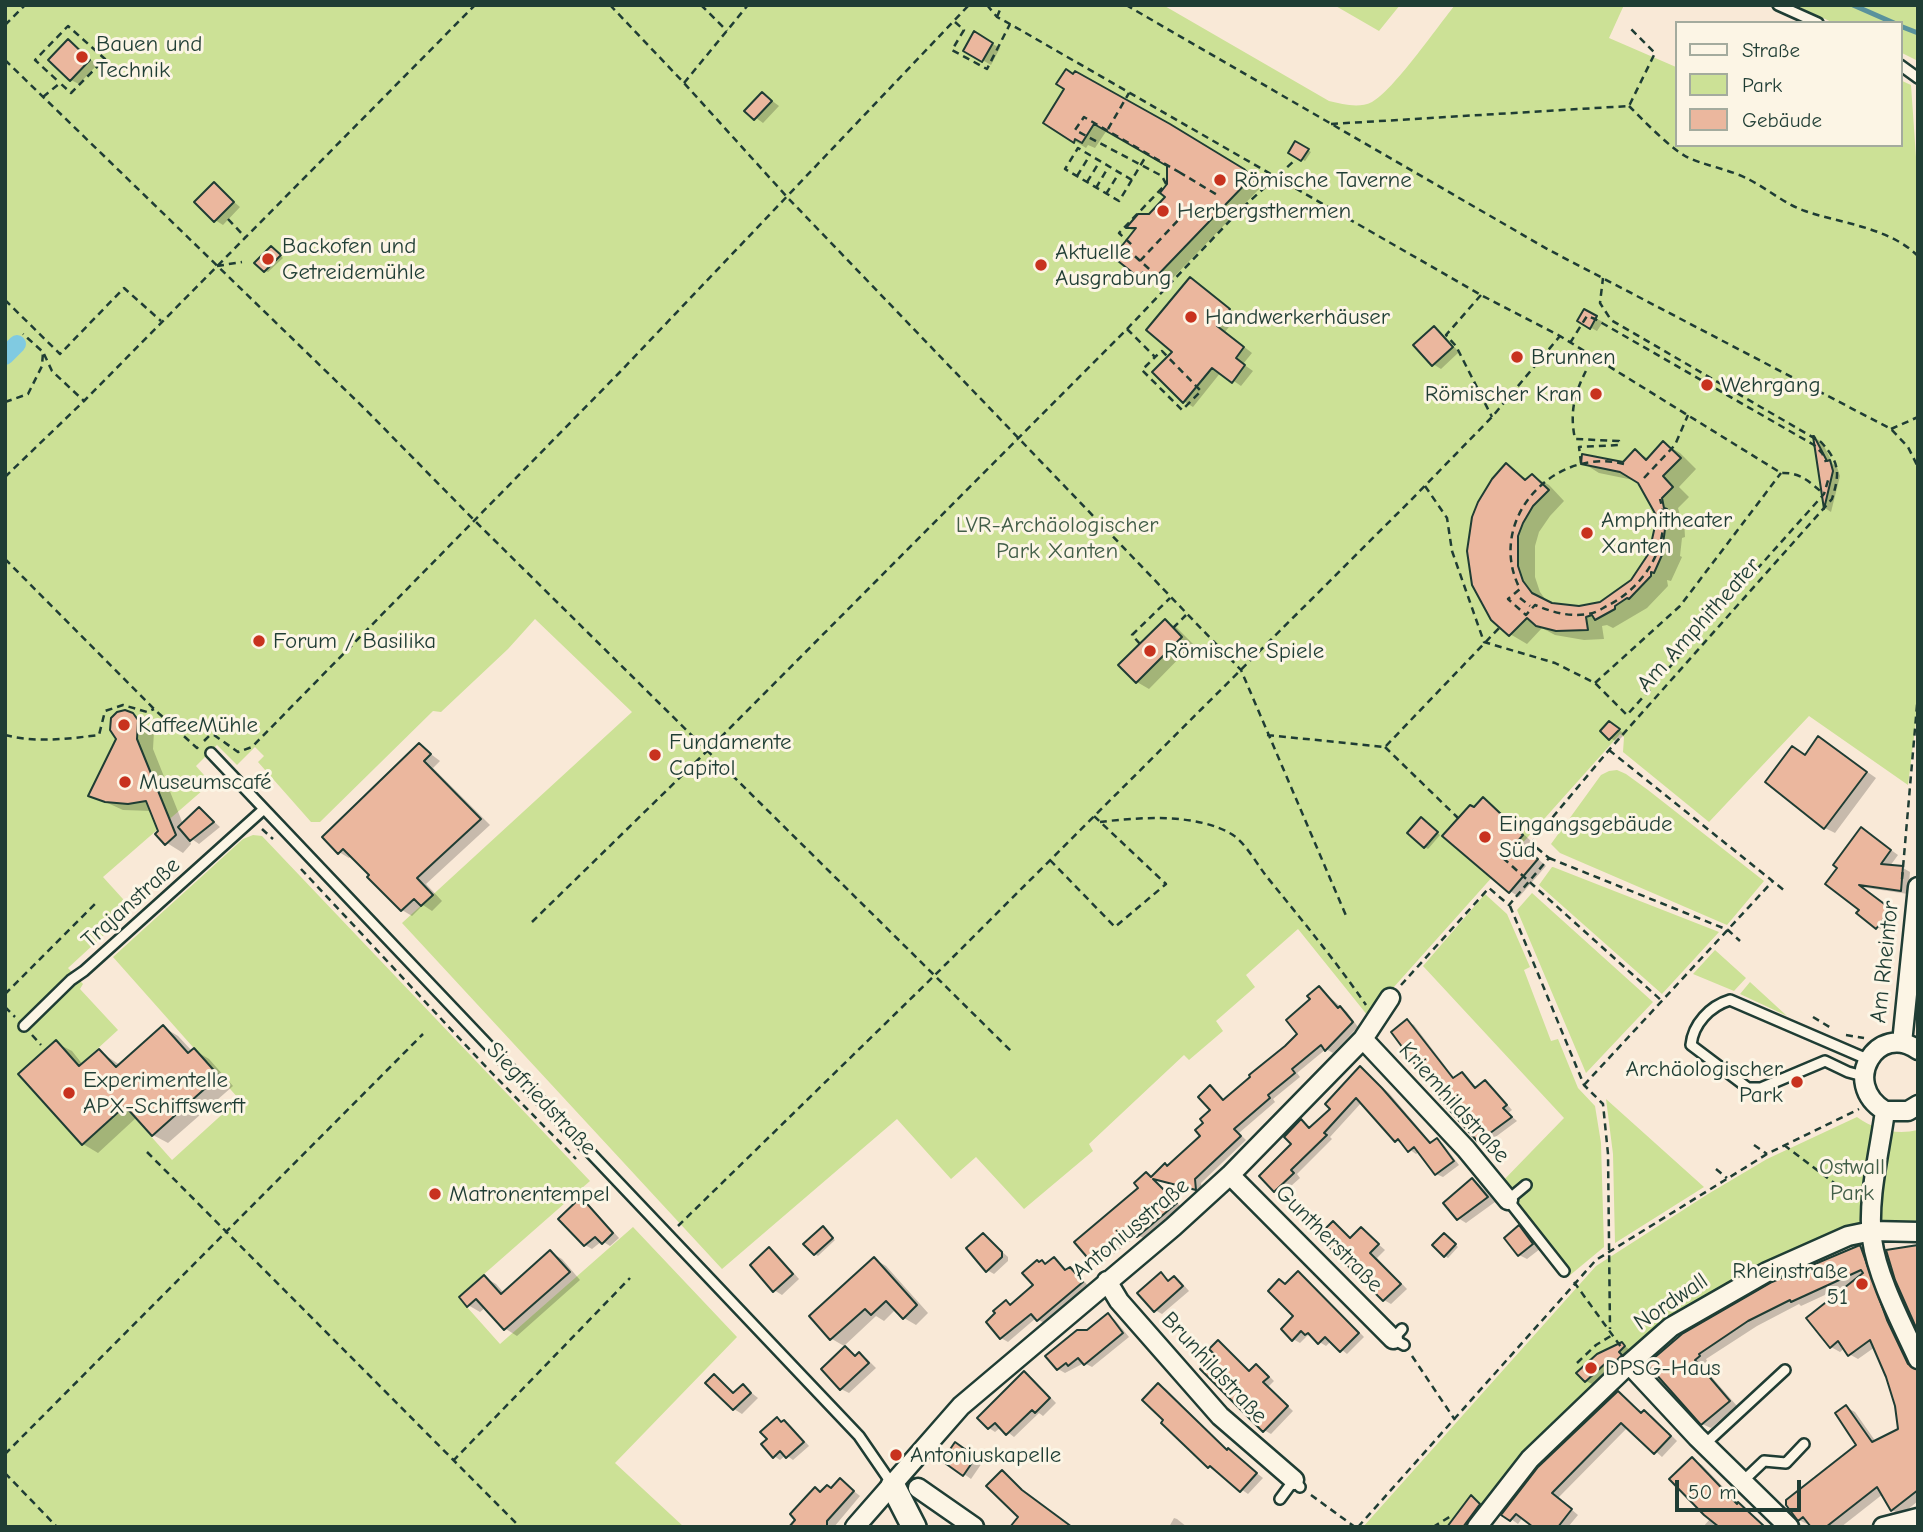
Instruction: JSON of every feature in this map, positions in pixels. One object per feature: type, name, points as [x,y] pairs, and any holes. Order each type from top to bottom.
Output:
[{"type":"street","name":"Am Rheintor","points":[[1910,885],[1910,1046]]},
{"type":"street","name":"Antoniusstraße","points":[[855,1527],[961,1406],[1230,1175],[1363,1039],[1390,998]]},
{"type":"street","name":"Kriemhildstraße","points":[[1363,1039],[1465,1149],[1508,1200]]},
{"type":"street","points":[[1910,1046],[1888,1044],[1877,1049],[1865,1068],[1867,1094],[1885,1111],[1908,1111],[1918,1105]]},
{"type":"street","points":[[1885,1111],[1872,1207],[1872,1240],[1890,1296],[1918,1359]]},
{"type":"street","name":"Guntherstraße","points":[[1230,1175],[1400,1337]]},
{"type":"street","name":"Nordwall","points":[[1477,1527],[1530,1459],[1626,1357],[1722,1296],[1812,1250],[1848,1236],[1872,1231],[1918,1232]]},
{"type":"street","name":"Brunhildstraße","points":[[1107,1281],[1119,1301],[1220,1416],[1297,1483]]},
{"type":"street","points":[[1626,1357],[1705,1444],[1789,1527]]},
{"type":"street","name":"Siegfriedstraße","points":[[892,1486],[914,1527]]},
{"type":"street","points":[[918,1488],[974,1527]]},
{"type":"street","points":[[1883,1527],[1918,1518]]},
{"type":"lane","points":[[1778,5],[1814,21]]},
{"type":"lane","points":[[1902,66],[1918,78]]},
{"type":"lane","name":"Siegfriedstraße","points":[[211,753],[859,1436],[892,1486]]},
{"type":"lane","name":"Trajanstraße","points":[[24,1026],[71,980],[264,809]]},
{"type":"lane","points":[[1730,1000],[1865,1068],[1825,1061],[1762,1088],[1748,1088],[1691,1045],[1692,1035],[1712,1009],[1730,1000]]},
{"type":"lane","points":[[1526,1185],[1508,1200],[1564,1271]]},
{"type":"lane","points":[[1705,1444],[1785,1370]]},
{"type":"lane","points":[[1742,1482],[1764,1461],[1786,1463],[1804,1444]]},
{"type":"lane","points":[[1280,1499],[1297,1483]]},
{"type":"path","points":[[5,25],[25,5]]},
{"type":"path","points":[[5,477],[84,401],[475,5]]},
{"type":"path","points":[[610,5],[788,198],[1241,670],[1348,918]]},
{"type":"path","points":[[701,5],[727,31]]},
{"type":"path","points":[[684,83],[748,5]]},
{"type":"path","points":[[5,559],[154,709],[197,748],[209,736],[214,735],[232,750],[245,751],[262,737],[475,521],[788,198],[969,5]]},
{"type":"path","points":[[988,5],[997,17],[1481,295],[1560,336],[1781,473],[1794,472],[1824,494]]},
{"type":"path","points":[[997,17],[1002,5]]},
{"type":"path","points":[[1126,5],[1549,250],[1891,429],[1908,447],[1918,467]]},
{"type":"path","points":[[955,22],[964,30],[952,50],[987,69],[1010,24]]},
{"type":"path","points":[[68,26],[105,59],[71,93],[60,83],[35,60],[68,26]]},
{"type":"path","points":[[1629,27],[1655,53],[1629,106]]},
{"type":"path","points":[[5,60],[366,410],[1013,1053]]},
{"type":"path","points":[[43,97],[60,83]]},
{"type":"path","points":[[1107,130],[1129,93]]},
{"type":"path","points":[[1331,124],[1629,106],[1674,146]]},
{"type":"path","points":[[1168,285],[1128,250],[1132,245],[1119,233],[1166,184],[1163,176],[1075,130],[1084,117],[1219,196]]},
{"type":"path","points":[[1675,147],[1685,156],[1751,180],[1784,202],[1805,211],[1873,230],[1909,247],[1918,256]]},
{"type":"path","points":[[1132,180],[1078,148],[1065,169],[1119,201],[1132,180],[1141,164],[1148,153]]},
{"type":"path","points":[[1077,176],[1090,155]]},
{"type":"path","points":[[532,922],[707,751],[1275,176],[1294,160]]},
{"type":"path","points":[[1087,182],[1100,161]]},
{"type":"path","points":[[1096,188],[1109,166]]},
{"type":"path","points":[[1106,194],[1119,173]]},
{"type":"path","points":[[1140,261],[1182,216]]},
{"type":"path","points":[[228,219],[246,238]]},
{"type":"path","points":[[217,266],[242,262]]},
{"type":"path","name":"Am Amphitheater","points":[[1549,858],[1531,843],[1609,750],[1832,499],[1839,479],[1834,457],[1821,442],[1611,320],[1600,303],[1603,278]]},
{"type":"path","points":[[5,300],[60,354],[124,288],[161,321]]},
{"type":"path","points":[[1481,295],[1446,335],[1456,346],[1492,417]]},
{"type":"path","points":[[1570,343],[1587,316],[1595,319],[1814,445],[1826,461]]},
{"type":"path","points":[[1126,329],[1155,357]]},
{"type":"path","points":[[23,334],[43,352],[52,371],[84,401]]},
{"type":"path","points":[[670,1234],[934,976],[1425,486],[1492,417],[1560,336]]},
{"type":"path","points":[[1162,351],[1201,391],[1182,410],[1142,370],[1155,357],[1162,351]]},
{"type":"path","points":[[5,401],[29,394],[42,366],[43,352]]},
{"type":"path","points":[[1581,463],[1579,447],[1619,445],[1619,441],[1575,439],[1572,422],[1576,390],[1593,357]]},
{"type":"path","points":[[1644,478],[1675,445],[1688,415]]},
{"type":"path","points":[[1891,429],[1918,416]]},
{"type":"path","points":[[1624,464],[1606,460],[1581,463],[1560,470],[1547,479],[1520,511],[1511,535],[1512,573],[1520,589],[1508,599],[1526,615],[1535,605],[1557,614],[1590,614],[1624,597],[1646,574],[1658,551],[1663,528],[1660,499]]},
{"type":"path","points":[[1595,683],[1680,606],[1781,473]]},
{"type":"path","points":[[1484,642],[1555,663],[1595,683],[1627,715],[1824,494],[1829,477]]},
{"type":"path","points":[[1425,486],[1447,518],[1452,551],[1484,642]]},
{"type":"path","points":[[1140,644],[1132,635],[1170,598]]},
{"type":"path","points":[[1520,598],[1530,606]]},
{"type":"path","points":[[1520,606],[1524,602]]},
{"type":"path","points":[[1173,628],[1186,615]]},
{"type":"path","points":[[1385,747],[1500,627]]},
{"type":"path","points":[[1910,885],[1918,694]]},
{"type":"path","points":[[5,735],[23,740],[47,741],[99,735],[105,711],[123,705],[146,712],[154,709]]},
{"type":"path","points":[[1268,734],[1385,747],[1458,818]]},
{"type":"path","points":[[1609,750],[1785,891]]},
{"type":"path","points":[[1050,860],[1115,927],[1166,884],[1094,816]]},
{"type":"path","points":[[1101,822],[1168,818],[1208,825],[1234,836],[1334,958],[1376,1019]]},
{"type":"path","points":[[1503,858],[1662,1001]]},
{"type":"path","points":[[1509,905],[1549,858],[1728,930],[1740,941]]},
{"type":"path","points":[[1584,1085],[1772,882]]},
{"type":"path","points":[[1390,998],[1489,888],[1509,905],[1584,1085],[1603,1104],[1608,1154],[1610,1329]]},
{"type":"path","points":[[5,995],[98,901]]},
{"type":"path","points":[[1812,1017],[1834,1030]]},
{"type":"path","points":[[5,1454],[423,1034]]},
{"type":"path","points":[[1841,1034],[1869,1037]]},
{"type":"path","points":[[1297,1483],[1357,1527],[1596,1260],[1766,1154],[1840,1121],[1859,1109]]},
{"type":"path","points":[[1754,1144],[1766,1154]]},
{"type":"path","points":[[1784,1144],[1858,1201],[1872,1207]]},
{"type":"path","points":[[147,1152],[520,1527]]},
{"type":"path","points":[[1716,1169],[1727,1178]]},
{"type":"path","points":[[453,1461],[630,1278]]},
{"type":"path","points":[[1574,1282],[1614,1334],[1626,1357]]},
{"type":"path","points":[[1577,1363],[1596,1345],[1614,1334]]},
{"type":"path","points":[[1400,1337],[1455,1420]]},
{"type":"path","points":[[5,1474],[57,1527]]},
{"type":"path","points":[[1433,1527],[1451,1516]]},
{"type":"green space","name":"LVR-Archäologischer Park Xanten","points":[[5,5],[1163,5],[1329,101],[1356,106],[1372,102],[1381,96],[1455,5],[1624,5],[1609,38],[1674,66],[1674,147],[1902,147],[1902,81],[1911,85],[1918,186],[1918,706],[1908,785],[1809,716],[1709,822],[1623,752],[1624,737],[1620,734],[1368,1016],[1298,929],[1246,975],[1255,987],[1216,1021],[1223,1031],[1189,1060],[1184,1055],[1089,1144],[1093,1151],[1024,1209],[976,1157],[951,1179],[897,1119],[722,1269],[402,923],[632,712],[535,619],[508,649],[441,712],[433,711],[320,822],[311,822],[258,762],[264,756],[255,747],[237,765],[217,745],[196,766],[211,783],[103,877],[132,909],[68,968],[83,984],[80,989],[118,1030],[84,1061],[172,1160],[239,1099],[113,957],[243,839],[253,835],[262,836],[590,1181],[458,1297],[500,1344],[633,1227],[737,1337],[615,1463],[684,1527],[5,1527]]},
{"type":"green space","points":[[1334,5],[1400,5],[1379,31]]},
{"type":"green space","points":[[1794,5],[1918,5],[1918,61],[1902,53],[1902,21],[1830,21]]},
{"type":"green space","points":[[1617,770],[1648,790],[1764,881],[1727,925],[1560,853],[1551,844],[1601,775]]},
{"type":"green space","points":[[1552,867],[1719,932],[1662,994],[1539,885]]},
{"type":"green space","points":[[1532,893],[1653,1002],[1586,1073],[1517,910]]},
{"type":"green space","points":[[1485,894],[1507,914],[1530,967],[1524,970],[1551,1041],[1558,1039],[1578,1088],[1595,1106],[1601,1143],[1604,1247],[1569,1276],[1497,1187],[1564,1118],[1423,966]]},
{"type":"green space","points":[[1715,950],[1746,978],[1734,991],[1693,974]]},
{"type":"green space","points":[[1750,982],[1787,1016],[1740,994]]},
{"type":"green space","points":[[1606,1099],[1704,1187],[1615,1243],[1613,1154]]},
{"type":"green space","name":"Ostwall Park","points":[[1857,1117],[1886,1130],[1918,1130],[1918,1232],[1872,1231],[1767,1272],[1629,1364],[1477,1527],[1363,1527],[1596,1266],[1767,1159]]},
{"type":"building","points":[[974,31],[993,43],[982,62],[963,51]]},
{"type":"building","points":[[68,39],[90,60],[70,81],[48,60]]},
{"type":"building","points":[[1066,69],[1073,74],[1075,71],[1170,124],[1244,169],[1252,177],[1153,280],[1143,272],[1138,277],[1113,257],[1136,228],[1126,228],[1138,214],[1149,214],[1165,197],[1160,193],[1167,184],[1167,166],[1094,124],[1082,143],[1075,139],[1074,143],[1043,123],[1064,89],[1056,84]]},
{"type":"building","points":[[762,92],[772,101],[754,120],[744,111]]},
{"type":"building","points":[[1295,141],[1309,149],[1301,161],[1288,153]]},
{"type":"building","points":[[214,182],[234,202],[214,222],[194,202]]},
{"type":"building","name":"Backofen und Getreidemühle","points":[[271,246],[281,255],[264,272],[254,263]]},
{"type":"building","points":[[1190,277],[1230,309],[1217,326],[1244,347],[1236,358],[1245,365],[1232,383],[1212,368],[1183,403],[1152,372],[1172,352],[1146,330]]},
{"type":"building","points":[[1584,309],[1597,316],[1590,329],[1577,321]]},
{"type":"building","points":[[1434,326],[1453,347],[1432,366],[1413,345]]},
{"type":"building","points":[[1813,436],[1827,461],[1830,460],[1833,471],[1824,509]]},
{"type":"building","points":[[1663,441],[1681,458],[1663,476],[1673,487],[1662,498],[1664,508],[1667,509],[1669,528],[1665,529],[1663,544],[1666,546],[1654,573],[1651,572],[1651,576],[1629,599],[1615,606],[1615,609],[1595,620],[1592,615],[1586,617],[1588,630],[1556,631],[1536,626],[1527,618],[1509,636],[1491,620],[1472,585],[1467,551],[1472,517],[1492,479],[1506,463],[1525,480],[1532,474],[1549,490],[1533,506],[1518,536],[1518,566],[1523,581],[1532,593],[1552,603],[1579,606],[1600,602],[1631,580],[1649,553],[1657,517],[1638,483],[1620,472],[1581,464],[1582,454],[1623,462],[1635,449],[1646,460]]},
{"type":"building","name":"Römische Spiele","points":[[1165,619],[1182,637],[1136,683],[1118,665]]},
{"type":"building","points":[[125,710],[133,713],[138,720],[137,739],[176,835],[165,845],[155,834],[158,831],[146,801],[128,804],[105,802],[88,796],[116,739],[110,730],[111,718],[117,712]]},
{"type":"building","points":[[1609,721],[1620,729],[1609,740],[1600,731]]},
{"type":"building","points":[[1818,736],[1867,772],[1824,829],[1765,782],[1792,746],[1805,755]]},
{"type":"building","points":[[419,743],[431,754],[424,761],[481,819],[417,878],[433,895],[421,906],[414,899],[401,911],[343,849],[338,854],[322,837]]},
{"type":"building","name":"Eingangsgebäude Süd","points":[[1483,797],[1523,835],[1517,842],[1538,859],[1509,893],[1442,836],[1470,805],[1474,807]]},
{"type":"building","points":[[199,807],[214,822],[190,841],[178,827]]},
{"type":"building","points":[[1421,817],[1438,832],[1424,848],[1407,833]]},
{"type":"building","points":[[1861,827],[1891,850],[1881,864],[1903,866],[1901,891],[1859,885],[1891,909],[1876,929],[1856,913],[1859,910],[1825,884],[1837,868],[1833,865]]},
{"type":"building","points":[[1319,986],[1353,1022],[1325,1051],[1321,1045],[1292,1069],[1295,1073],[1234,1129],[1241,1136],[1195,1179],[1196,1190],[1153,1179],[1177,1203],[1137,1237],[1132,1231],[1092,1263],[1074,1242],[1138,1188],[1134,1183],[1146,1172],[1151,1177],[1200,1136],[1195,1130],[1203,1123],[1200,1119],[1210,1110],[1198,1097],[1210,1085],[1223,1100],[1285,1046],[1297,1034],[1286,1020],[1310,999],[1307,996]]},
{"type":"building","points":[[1407,1019],[1453,1078],[1462,1072],[1475,1088],[1485,1080],[1507,1105],[1503,1108],[1512,1117],[1478,1142],[1446,1106],[1391,1032]]},
{"type":"building","points":[[163,1025],[188,1053],[194,1048],[219,1076],[152,1136],[125,1106],[82,1145],[18,1074],[56,1040],[79,1066],[99,1049],[116,1067]]},
{"type":"building","points":[[1360,1066],[1430,1143],[1437,1138],[1454,1161],[1435,1175],[1414,1147],[1408,1152],[1398,1139],[1395,1142],[1356,1098],[1324,1133],[1327,1135],[1291,1170],[1294,1173],[1274,1192],[1259,1176],[1291,1144],[1284,1137],[1301,1119],[1309,1128],[1330,1109],[1325,1104]]},
{"type":"building","points":[[1472,1178],[1488,1197],[1457,1220],[1443,1203]]},
{"type":"building","points":[[581,1197],[613,1233],[602,1244],[595,1237],[584,1246],[558,1219]]},
{"type":"building","points":[[1333,1221],[1350,1238],[1361,1227],[1379,1244],[1370,1253],[1401,1284],[1383,1301],[1318,1236]]},
{"type":"building","points":[[1519,1225],[1533,1244],[1518,1256],[1504,1238]]},
{"type":"building","points":[[823,1226],[833,1238],[814,1255],[803,1244]]},
{"type":"building","points":[[983,1233],[1002,1252],[1002,1257],[986,1272],[966,1248]]},
{"type":"building","points":[[1444,1233],[1456,1244],[1444,1257],[1432,1245]]},
{"type":"building","points":[[1860,1245],[1887,1320],[1908,1364],[1918,1370],[1918,1490],[1891,1511],[1877,1487],[1826,1527],[1811,1527],[1803,1517],[1798,1521],[1786,1505],[1786,1500],[1856,1445],[1835,1413],[1846,1405],[1872,1442],[1898,1429],[1895,1406],[1886,1377],[1870,1340],[1848,1356],[1838,1341],[1830,1348],[1806,1318],[1863,1273],[1861,1270],[1748,1321],[1699,1354],[1695,1360],[1730,1401],[1701,1425],[1647,1364],[1682,1334],[1772,1282]]},
{"type":"building","points":[[1918,1245],[1918,1332],[1895,1280],[1886,1250]]},
{"type":"building","points":[[769,1247],[793,1274],[773,1292],[750,1265]]},
{"type":"building","points":[[550,1250],[570,1272],[504,1330],[476,1299],[467,1307],[459,1297],[484,1275],[501,1294]]},
{"type":"building","points":[[874,1257],[917,1305],[903,1319],[886,1301],[871,1315],[865,1309],[830,1340],[809,1316]]},
{"type":"building","points":[[1054,1257],[1065,1270],[1070,1267],[1083,1282],[1037,1321],[1031,1314],[1000,1339],[986,1322],[995,1313],[993,1311],[1006,1300],[1010,1305],[1033,1285],[1022,1273],[1037,1260],[1042,1260],[1045,1264]]},
{"type":"building","points":[[1298,1271],[1359,1333],[1340,1352],[1325,1337],[1318,1344],[1308,1333],[1305,1335],[1301,1331],[1292,1341],[1281,1329],[1293,1316],[1268,1291],[1279,1279],[1285,1284]]},
{"type":"building","points":[[1161,1272],[1168,1281],[1174,1276],[1183,1286],[1154,1312],[1137,1293]]},
{"type":"building","points":[[1108,1313],[1123,1333],[1084,1365],[1078,1358],[1057,1370],[1045,1356],[1077,1330],[1087,1330]]},
{"type":"building","points":[[1218,1340],[1249,1371],[1256,1364],[1269,1377],[1263,1382],[1288,1406],[1263,1432],[1200,1369],[1215,1355],[1209,1349]]},
{"type":"building","points":[[1622,1342],[1625,1346],[1619,1352],[1622,1355],[1612,1365],[1608,1361],[1585,1382],[1576,1373],[1597,1354]]},
{"type":"building","points":[[845,1346],[855,1356],[859,1352],[869,1363],[840,1390],[821,1369]]},
{"type":"building","points":[[1024,1371],[1050,1398],[1035,1413],[1032,1410],[1006,1435],[995,1423],[988,1429],[977,1418]]},
{"type":"building","points":[[714,1374],[733,1393],[743,1384],[751,1393],[733,1410],[705,1383]]},
{"type":"building","points":[[1158,1383],[1227,1450],[1228,1448],[1257,1473],[1240,1492],[1210,1466],[1208,1468],[1161,1423],[1163,1420],[1142,1400]]},
{"type":"building","points":[[1618,1391],[1641,1413],[1644,1410],[1671,1436],[1654,1454],[1621,1423],[1552,1493],[1572,1509],[1558,1527],[1533,1527],[1516,1514],[1510,1521],[1501,1515],[1538,1467]]},
{"type":"building","points":[[777,1417],[781,1422],[784,1420],[804,1442],[786,1458],[780,1451],[773,1458],[761,1444],[767,1439],[760,1432]]},
{"type":"building","points":[[955,1442],[976,1457],[963,1476],[942,1461]]},
{"type":"building","points":[[1692,1457],[1737,1504],[1738,1502],[1765,1527],[1719,1527],[1704,1515],[1669,1479]]},
{"type":"building","points":[[1002,1470],[1022,1490],[1072,1527],[1010,1527],[1018,1517],[986,1486]]},
{"type":"building","points":[[840,1478],[854,1491],[827,1521],[827,1527],[789,1527],[795,1520],[790,1514],[815,1487],[820,1492],[827,1485],[831,1488]]},
{"type":"building","points":[[1471,1495],[1480,1504],[1463,1527],[1447,1527]]},
{"type":"waterway","points":[[1853,5],[1889,21]]},
{"type":"waterway","points":[[1902,27],[1918,33]]},
{"type":"waterway","points":[[5,356],[17,344]]},
{"type":"place","name":"Bauen und Technik","points":[[82,57]]},
{"type":"place","name":"Römische Taverne","points":[[1220,180]]},
{"type":"place","name":"Herbergsthermen","points":[[1163,211]]},
{"type":"place","name":"Backofen und Getreidemühle","points":[[268,259]]},
{"type":"place","name":"Aktuelle Ausgrabung","points":[[1041,265]]},
{"type":"place","name":"Handwerkerhäuser","points":[[1191,317]]},
{"type":"place","name":"Brunnen","points":[[1517,357]]},
{"type":"place","name":"Wehrgang","points":[[1707,385]]},
{"type":"place","name":"Römischer Kran","points":[[1596,394]]},
{"type":"place","name":"Amphitheater Xanten","points":[[1587,533]]},
{"type":"place","name":"Forum / Basilika","points":[[259,641]]},
{"type":"place","name":"Römische Spiele","points":[[1150,651]]},
{"type":"place","name":"KaffeeMühle","points":[[124,725]]},
{"type":"place","name":"Fundamente Capitol","points":[[655,755]]},
{"type":"place","name":"Museumscafé","points":[[125,782]]},
{"type":"place","name":"Eingangsgebäude Süd","points":[[1485,837]]},
{"type":"place","name":"Archäologischer Park","points":[[1797,1082]]},
{"type":"place","name":"Experimentelle APX-Schiffswerft","points":[[69,1093]]},
{"type":"place","name":"Matronentempel","points":[[435,1194]]},
{"type":"place","name":"Rheinstraße 51","points":[[1862,1284]]},
{"type":"place","name":"DPSG-Haus","points":[[1591,1368]]},
{"type":"place","name":"Antoniuskapelle","points":[[896,1455]]}]
